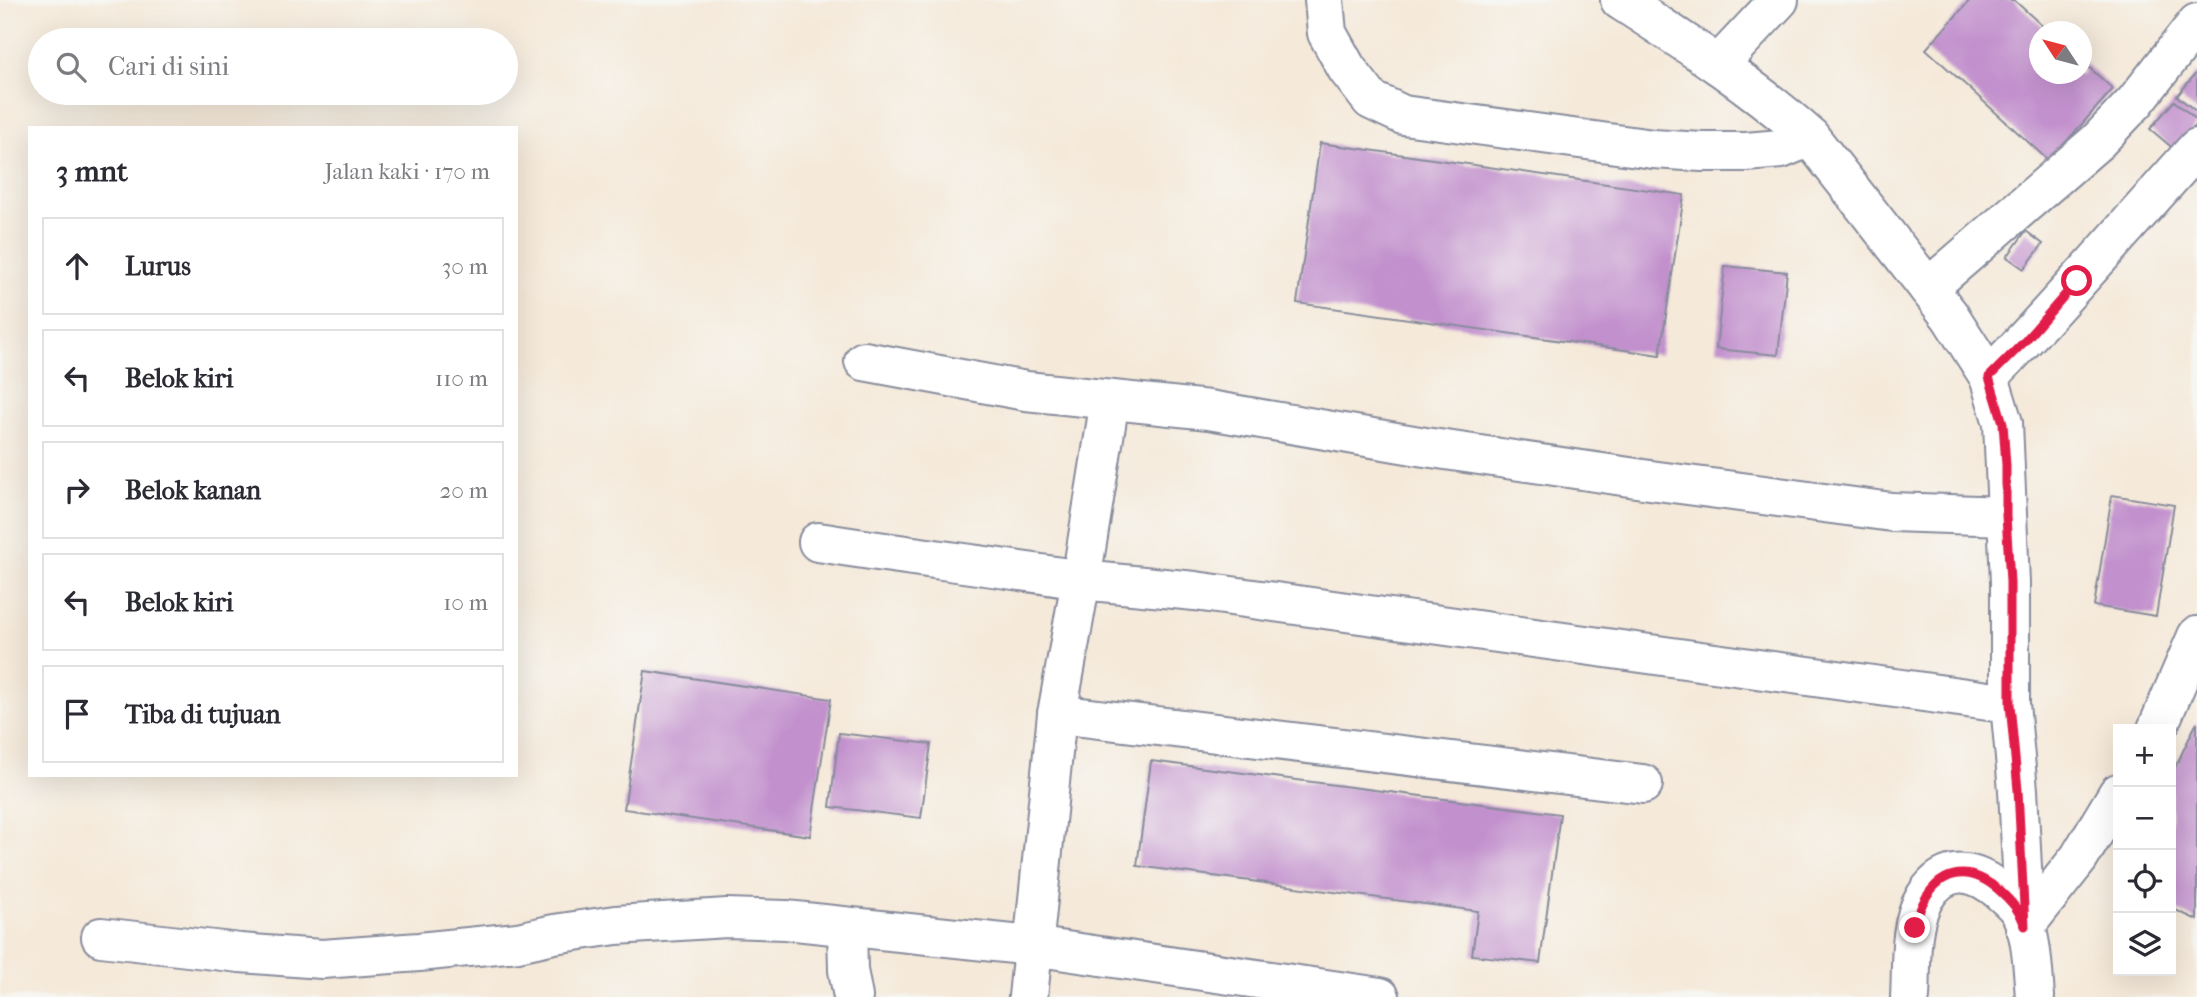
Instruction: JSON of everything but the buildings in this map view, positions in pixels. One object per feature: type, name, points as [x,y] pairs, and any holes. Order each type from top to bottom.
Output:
[{"type":"lane","points":[[1324,0],[1327,33],[1347,69],[1371,100],[1404,116],[1653,149],[1702,152],[1781,149],[1810,136]]},
{"type":"lane","points":[[1620,0],[1718,65],[1784,113],[1810,136],[1950,316],[1989,377],[2003,423],[2010,582],[2010,704],[2018,790],[2025,926],[2035,997]]},
{"type":"lane","points":[[1718,65],[1767,4]]},
{"type":"lane","points":[[1928,288],[2098,141],[2135,102],[2197,23]]},
{"type":"lane","points":[[1989,377],[2024,342],[2197,148]]},
{"type":"lane","points":[[864,361],[1026,391],[1209,410],[1425,447],[1650,480],[1892,512],[2006,516]]},
{"type":"lane","points":[[1028,997],[1057,714],[1110,400]]},
{"type":"lane","points":[[818,542],[915,558],[1000,567],[1081,580],[1195,591],[2010,704]]},
{"type":"lane","points":[[2159,724],[2195,649]]},
{"type":"lane","points":[[1057,714],[1643,784]]},
{"type":"lane","points":[[2025,926],[2079,858],[2113,801]]},
{"type":"lane","points":[[1910,997],[1917,917],[1924,899],[1941,880],[1956,874],[1968,874],[1990,883],[2021,913],[2025,926]]},
{"type":"lane","points":[[101,937],[240,953],[322,959],[518,942],[617,925],[727,918],[786,920],[1032,946],[1380,997]]},
{"type":"lane","points":[[847,928],[848,970],[853,997]]},
{"type":"route","points":[[1915,928],[1924,899],[1934,885],[1956,874],[1968,874],[1990,883],[2021,913],[2025,926],[2018,790],[2010,704],[2006,465],[2003,423],[1989,377],[2024,342],[2077,281]]}]
